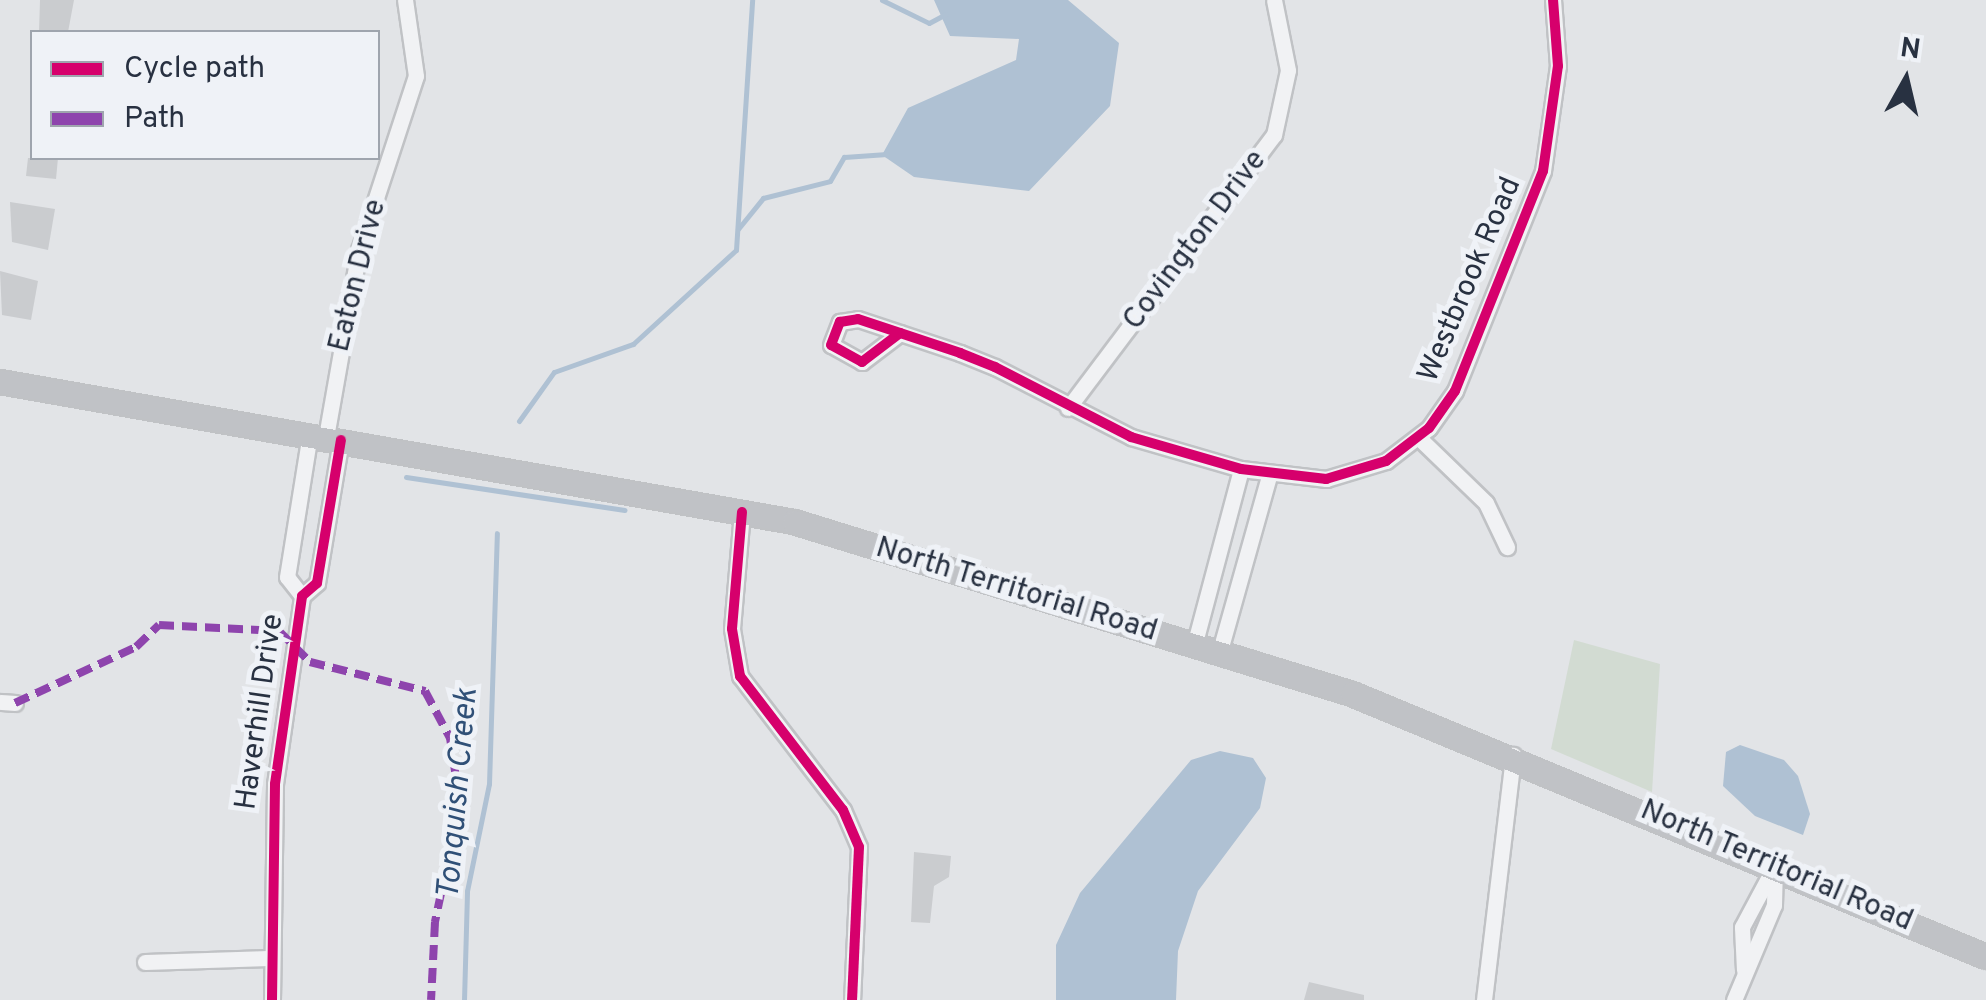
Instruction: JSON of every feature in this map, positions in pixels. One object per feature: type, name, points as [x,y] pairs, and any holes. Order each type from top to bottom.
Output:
[{"type":"main road","name":"North Territorial Road","points":[[0,382],[742,512],[1194,646],[1512,755],[1986,957]]},
{"type":"street","name":"Eaton Drive","points":[[326,437],[359,250],[416,76],[405,0]]},
{"type":"street","name":"Covington Drive","points":[[1068,408],[1274,135],[1288,70],[1274,0]]},
{"type":"street","name":"Westbrook Road","points":[[900,332],[994,367],[1131,438],[1242,469],[1348,475],[1418,438],[1455,391],[1543,171],[1556,101],[1553,0]]},
{"type":"street","name":"Haverhill Drive","points":[[302,596],[288,577],[326,437]]},
{"type":"street","name":"Haverhill Drive","points":[[272,1000],[270,836],[302,596],[317,583],[326,437]]},
{"type":"street","points":[[1418,438],[1486,504],[1507,547]]},
{"type":"street","points":[[1194,646],[1242,469]]},
{"type":"street","points":[[1218,654],[1270,473]]},
{"type":"street","points":[[742,512],[732,629],[740,676],[844,810],[859,848],[852,1000]]},
{"type":"street","points":[[1484,1000],[1512,755]]},
{"type":"street","points":[[1744,970],[1742,927],[1775,865]]},
{"type":"street","points":[[1734,1000],[1774,905],[1775,865]]},
{"type":"street","points":[[145,962],[270,958]]},
{"type":"shaded area","points":[[1574,640],[1660,664],[1652,792],[1551,749]]},
{"type":"water","points":[[934,0],[1068,0],[1119,43],[1110,106],[1029,191],[914,177],[882,155],[908,108],[1016,60],[1019,39],[950,36]]},
{"type":"water","points":[[1740,745],[1784,760],[1798,776],[1810,814],[1803,835],[1755,816],[1723,786],[1726,752]]},
{"type":"water","points":[[1220,751],[1253,758],[1266,778],[1260,808],[1198,891],[1178,951],[1176,1000],[1056,1000],[1056,945],[1080,893],[1191,760]]},
{"type":"building","points":[[40,0],[74,0],[68,30],[39,30]]},
{"type":"building","points":[[28,158],[58,160],[56,179],[26,176]]},
{"type":"building","points":[[10,202],[55,209],[48,250],[12,242]]},
{"type":"building","points":[[0,271],[38,281],[31,320],[2,315]]},
{"type":"building","points":[[914,852],[951,856],[949,877],[934,886],[930,923],[911,922]]},
{"type":"building","points":[[1309,982],[1364,995],[1364,1000],[1304,1000]]},
{"type":"waterway","name":"Tonquish Creek","points":[[519,421],[554,372],[633,344],[736,250],[752,0]]},
{"type":"waterway","points":[[882,0],[929,23],[946,14]]},
{"type":"waterway","points":[[738,229],[763,198],[830,181],[844,157],[887,154]]},
{"type":"waterway","points":[[406,477],[625,510]]},
{"type":"waterway","name":"Tonquish Creek","points":[[464,1000],[467,891],[489,784],[497,533]]},
{"type":"marked path","points":[[15,703],[136,647],[159,625],[279,631],[310,662],[425,691],[450,738],[460,804],[435,922],[431,1000]]},
{"type":"cycle path","points":[[900,333],[862,362],[831,345],[840,322],[858,319],[960,353],[995,367],[1131,437],[1241,469],[1326,479],[1386,461],[1429,428],[1455,391],[1543,171],[1558,66],[1553,0]]},
{"type":"cycle path","points":[[272,1000],[275,784],[302,596],[317,583],[341,440]]},
{"type":"cycle path","points":[[742,512],[732,629],[740,676],[843,810],[859,847],[852,1000]]}]
